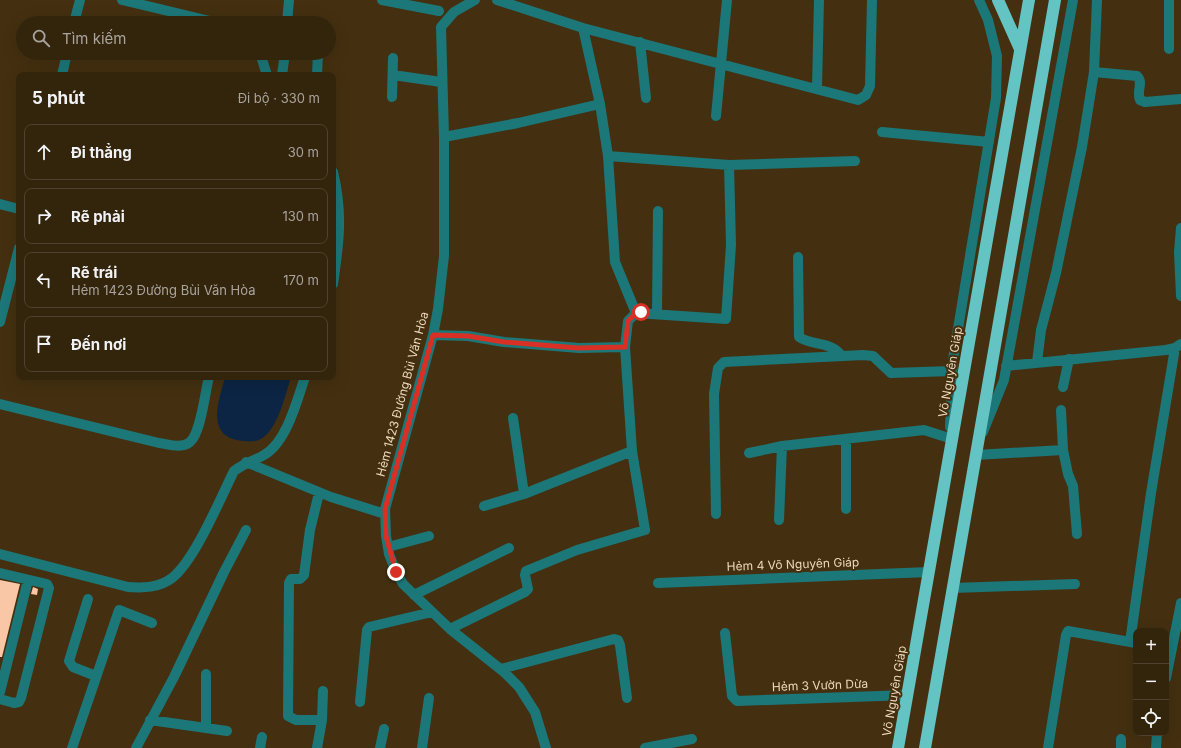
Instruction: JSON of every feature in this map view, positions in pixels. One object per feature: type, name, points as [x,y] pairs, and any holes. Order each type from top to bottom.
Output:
[{"type":"highway","points":[[998,0],[1020,49]]},
{"type":"highway","name":"Võ Nguyên Giáp","points":[[898,748],[1029,0]]},
{"type":"highway","points":[[925,748],[1055,0]]},
{"type":"street","points":[[76,16],[80,0]]},
{"type":"street","points":[[122,0],[189,16]]},
{"type":"street","points":[[288,16],[289,0]]},
{"type":"street","points":[[382,0],[439,11]]},
{"type":"street","name":"Hẻm 1423 Đường Bùi Văn Hòa","points":[[438,0],[441,27],[444,137],[444,256],[433,335],[385,514],[388,547],[396,572],[403,584],[450,629],[501,669],[519,686],[528,698],[535,712],[546,748]]},
{"type":"street","points":[[441,27],[454,12],[475,0]]},
{"type":"street","points":[[497,0],[583,28],[722,63],[858,100],[866,95],[870,86],[872,0]]},
{"type":"street","points":[[716,116],[727,0]]},
{"type":"street","points":[[817,88],[819,0]]},
{"type":"street","points":[[948,463],[953,359],[996,98],[997,56],[988,20],[979,0]]},
{"type":"street","points":[[1063,450],[976,452],[1004,380],[1072,0]]},
{"type":"street","points":[[1037,362],[1041,330],[1056,273],[1077,172],[1094,72],[1097,0]]},
{"type":"street","points":[[1169,0],[1169,49]]},
{"type":"street","points":[[583,28],[600,104],[608,156],[615,262],[636,313]]},
{"type":"street","points":[[640,42],[646,98]]},
{"type":"street","points":[[392,98],[394,58]]},
{"type":"street","points":[[63,72],[65,60]]},
{"type":"street","points":[[262,60],[266,72]]},
{"type":"street","points":[[282,72],[284,60]]},
{"type":"street","points":[[317,72],[318,60]]},
{"type":"street","points":[[1094,72],[1137,76],[1140,81],[1138,96],[1140,100],[1145,102],[1181,99]]},
{"type":"street","points":[[393,75],[442,82]]},
{"type":"street","points":[[444,137],[518,123],[600,104]]},
{"type":"street","points":[[882,132],[989,142]]},
{"type":"street","points":[[608,156],[729,165],[855,161]]},
{"type":"street","points":[[450,629],[525,592],[528,589],[525,575],[526,571],[577,550],[645,530],[632,451],[625,347],[628,321],[636,313],[726,319],[731,245],[729,165]]},
{"type":"street","points":[[336,184],[339,195],[340,237],[336,264]]},
{"type":"street","points":[[0,204],[16,208]]},
{"type":"street","points":[[657,314],[658,211]]},
{"type":"street","points":[[1181,228],[1181,296]]},
{"type":"street","points":[[798,257],[798,336],[803,340],[830,346],[841,355]]},
{"type":"street","points":[[0,322],[16,260]]},
{"type":"street","points":[[433,335],[468,336],[504,342],[578,348],[625,347]]},
{"type":"street","points":[[1006,366],[1178,346],[1151,492],[1135,628]]},
{"type":"street","points":[[716,514],[714,394],[718,368],[724,362],[841,355],[873,356],[891,373],[952,371]]},
{"type":"street","points":[[1063,387],[1069,359]]},
{"type":"street","points":[[0,404],[159,443],[181,446],[190,442],[197,430],[208,380]]},
{"type":"street","points":[[0,554],[128,587],[148,588],[172,578],[189,558],[234,471],[246,462],[264,455],[277,443],[291,416],[304,380]]},
{"type":"street","points":[[1061,410],[1063,450],[1068,474],[1073,486],[1077,534]]},
{"type":"street","points":[[513,418],[524,494]]},
{"type":"street","points":[[749,453],[782,446],[924,430],[949,438]]},
{"type":"street","points":[[846,439],[846,509]]},
{"type":"street","points":[[779,520],[782,446]]},
{"type":"street","points":[[484,506],[524,494],[632,451]]},
{"type":"street","points":[[246,462],[319,493],[385,514]]},
{"type":"street","points":[[319,493],[310,530],[304,575],[300,579],[291,579],[289,583],[288,716],[296,720],[322,720]]},
{"type":"street","points":[[136,748],[174,677],[224,572],[246,530]]},
{"type":"street","points":[[388,547],[429,536]]},
{"type":"street","points":[[414,595],[509,548]]},
{"type":"street","name":"Hẻm 4 Võ Nguyên Giáp","points":[[658,583],[929,572]]},
{"type":"street","points":[[0,573],[47,584],[49,588],[21,698],[19,702],[14,703],[0,699]]},
{"type":"street","points":[[0,692],[28,580]]},
{"type":"street","points":[[953,588],[1075,584]]},
{"type":"street","points":[[88,599],[69,661],[72,667],[96,676]]},
{"type":"street","points":[[1169,645],[1181,603]]},
{"type":"street","points":[[72,748],[119,610],[152,623]]},
{"type":"street","points":[[360,702],[367,630],[369,627],[432,612]]},
{"type":"street","points":[[1048,748],[1066,635],[1068,631],[1133,643]]},
{"type":"street","name":"Hẻm 3 Vườn Dừa","points":[[725,634],[732,696],[737,701],[908,695]]},
{"type":"street","points":[[501,669],[614,639],[618,640],[620,645],[628,698]]},
{"type":"street","points":[[206,674],[206,728]]},
{"type":"street","points":[[317,748],[322,720],[323,692]]},
{"type":"street","points":[[422,748],[429,698]]},
{"type":"street","points":[[150,720],[227,730]]},
{"type":"street","points":[[380,748],[384,729]]},
{"type":"street","points":[[1156,748],[1157,736]]},
{"type":"street","points":[[260,748],[262,737]]},
{"type":"street","points":[[645,748],[692,739]]},
{"type":"water","points":[[224,380],[290,380],[278,416],[270,431],[262,438],[255,441],[243,441],[231,438],[223,433],[217,416]]},
{"type":"building","points":[[0,580],[20,584],[2,657],[0,657]]},
{"type":"building","points":[[33,587],[38,589],[37,595],[31,594]]},
{"type":"route","points":[[396,572],[386,536],[385,509],[433,335],[468,336],[504,342],[578,348],[625,347],[628,321],[630,317],[641,312]]}]
